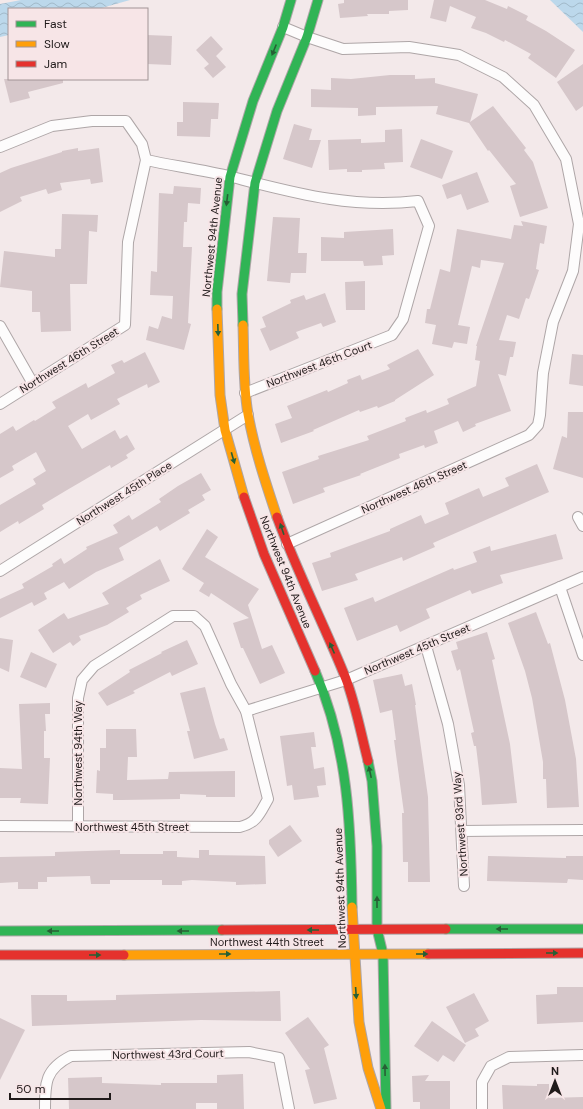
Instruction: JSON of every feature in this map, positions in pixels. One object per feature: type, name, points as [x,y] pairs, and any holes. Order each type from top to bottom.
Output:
[{"type":"street","name":"Northwest 94th Avenue","points":[[291,0],[283,27],[253,101],[230,177],[217,292],[220,394],[225,430],[244,497],[264,554],[322,688],[333,720],[346,784],[351,847],[352,930],[359,1022],[368,1068],[381,1109]]},
{"type":"street","name":"Northwest 94th Avenue","points":[[318,0],[307,37],[277,111],[255,183],[242,294],[245,393],[248,415],[268,490],[287,544],[346,680],[357,714],[372,781],[377,846],[377,930],[383,954],[386,1109]]},
{"type":"street","points":[[283,27],[307,37]]},
{"type":"street","name":"Northwest 46th Street","points":[[287,544],[528,435],[538,425],[543,373],[553,322],[573,271],[579,224],[566,159],[534,105],[503,77],[459,55],[409,48],[343,49],[307,37]]},
{"type":"street","points":[[0,147],[52,126],[92,121],[126,121],[142,144],[146,160],[255,183]]},
{"type":"street","name":"Northwest 46th Street","points":[[0,404],[32,382],[125,325],[128,242],[146,160]]},
{"type":"street","name":"Northwest 46th Court","points":[[245,393],[392,335],[403,319],[429,226],[418,201],[389,205],[330,200],[255,183]]},
{"type":"street","points":[[0,326],[32,382]]},
{"type":"street","name":"Northwest 45th Place","points":[[0,571],[248,415]]},
{"type":"street","points":[[578,517],[583,526]]},
{"type":"street","name":"Northwest 45th Street","points":[[0,826],[240,827],[251,824],[260,814],[268,799],[246,711],[346,680],[583,577]]},
{"type":"street","points":[[560,587],[583,655]]},
{"type":"street","name":"Northwest 94th Way","points":[[78,827],[78,698],[82,680],[94,666],[173,616],[194,616],[205,626],[231,684],[246,711]]},
{"type":"street","name":"Northwest 93rd Way","points":[[426,646],[448,724],[459,785],[464,886]]},
{"type":"street","points":[[462,831],[583,830]]},
{"type":"street","name":"Northwest 44th Street","points":[[0,932],[583,929]]},
{"type":"street","name":"Northwest 44th Street","points":[[0,955],[583,953]]},
{"type":"street","name":"Northwest 43rd Court","points":[[45,1109],[45,1082],[58,1062],[71,1056],[249,1052],[279,1058],[289,1109]]},
{"type":"street","points":[[482,1109],[482,1082],[491,1066],[509,1057],[583,1055]]},
{"type":"water","points":[[21,0],[130,0],[102,8],[8,8],[8,35],[0,37],[0,4]]},
{"type":"water","points":[[550,0],[583,0],[583,32]]},
{"type":"building","points":[[344,0],[408,0],[408,10],[389,11],[389,14],[367,14],[368,16],[340,18],[338,4],[344,3]]},
{"type":"building","points":[[434,0],[485,0],[507,9],[508,6],[528,16],[526,20],[575,50],[556,78],[528,58],[531,54],[505,40],[504,42],[486,33],[471,28],[476,17],[450,6],[446,22],[430,18]]},
{"type":"building","points":[[148,35],[172,36],[171,65],[148,64]]},
{"type":"building","points":[[211,36],[223,49],[216,56],[226,67],[213,78],[204,68],[209,64],[196,50]]},
{"type":"building","points":[[583,64],[583,106],[576,111],[557,82]]},
{"type":"building","points":[[390,75],[415,75],[415,79],[435,78],[435,83],[478,94],[470,122],[493,106],[526,148],[524,150],[533,162],[548,208],[520,217],[510,186],[516,184],[489,150],[488,151],[469,123],[436,114],[438,106],[376,107],[376,115],[358,116],[358,108],[311,107],[311,89],[331,90],[331,78],[351,79]]},
{"type":"building","points":[[4,79],[63,80],[63,83],[28,92],[30,98],[10,103]]},
{"type":"building","points":[[183,102],[219,103],[218,119],[211,119],[210,137],[177,136],[177,122],[183,122]]},
{"type":"building","points":[[294,124],[312,129],[309,140],[321,140],[312,168],[283,159]]},
{"type":"building","points":[[402,129],[403,162],[384,163],[385,169],[362,170],[362,172],[347,172],[347,169],[329,170],[328,140],[361,139],[361,143],[385,142],[385,130]]},
{"type":"building","points":[[421,139],[453,151],[442,179],[410,167]]},
{"type":"building","points":[[78,148],[78,151],[99,148],[103,182],[91,184],[90,179],[60,183],[62,190],[48,194],[46,189],[20,197],[22,201],[0,212],[0,173],[62,151]]},
{"type":"building","points":[[477,172],[489,202],[467,210],[461,194],[447,199],[442,185]]},
{"type":"building","points":[[174,186],[201,188],[200,204],[188,203],[187,222],[184,222],[183,247],[192,247],[188,323],[191,324],[184,350],[146,340],[149,326],[158,329],[162,316],[172,319],[173,296],[150,295],[151,271],[157,272],[159,193],[173,194]]},
{"type":"building","points":[[62,214],[98,215],[97,232],[89,231],[87,284],[70,284],[71,331],[41,332],[40,312],[32,312],[32,291],[0,287],[4,251],[55,257],[55,249],[61,249]]},
{"type":"building","points":[[273,217],[300,218],[298,253],[307,253],[306,273],[291,273],[290,283],[267,281]]},
{"type":"building","points":[[521,221],[547,226],[544,244],[540,243],[536,269],[539,270],[529,299],[526,298],[519,319],[507,315],[499,340],[516,342],[513,357],[510,357],[506,376],[498,374],[511,411],[475,424],[476,426],[463,432],[458,421],[434,431],[438,443],[425,448],[424,445],[399,454],[400,458],[360,474],[361,475],[323,488],[325,492],[293,504],[282,472],[319,459],[318,456],[369,440],[367,436],[406,421],[405,418],[426,410],[427,413],[449,404],[447,399],[476,386],[480,361],[475,360],[476,346],[504,263],[481,260],[480,268],[472,266],[458,325],[470,327],[467,344],[454,342],[452,348],[432,344],[436,325],[425,323],[427,309],[430,309],[440,269],[450,272],[457,229],[511,239],[514,225],[523,226]]},
{"type":"building","points":[[393,229],[394,255],[382,256],[383,265],[364,266],[363,261],[321,261],[321,237],[344,238],[344,232]]},
{"type":"building","points":[[365,281],[365,310],[346,310],[345,282]]},
{"type":"building","points":[[325,293],[336,322],[323,327],[321,323],[296,332],[299,338],[270,351],[260,329],[266,327],[262,317],[291,303],[290,300],[304,295],[306,300]]},
{"type":"building","points":[[418,349],[434,375],[395,401],[378,408],[377,406],[360,412],[359,410],[313,430],[314,431],[281,443],[275,424],[292,418],[287,406],[327,390],[328,392],[348,383],[347,380],[360,375],[362,380],[390,369],[387,365]]},
{"type":"building","points":[[145,352],[160,382],[148,388],[147,384],[117,399],[120,404],[91,420],[88,414],[68,426],[82,449],[115,430],[120,439],[127,435],[135,449],[126,455],[128,458],[111,468],[110,465],[42,505],[44,509],[19,524],[18,521],[0,532],[0,505],[36,484],[33,479],[46,471],[36,452],[12,466],[14,470],[0,478],[0,434],[13,426],[16,431],[34,420],[35,421],[56,408],[52,402],[86,383],[88,388],[115,373],[111,365],[122,360],[124,363]]},
{"type":"building","points":[[572,354],[583,355],[583,386],[569,384]]},
{"type":"building","points":[[568,412],[583,412],[583,478],[553,469],[562,436],[567,438]]},
{"type":"building","points":[[537,464],[549,492],[433,543],[435,547],[403,561],[402,557],[355,574],[358,580],[322,591],[312,563],[331,557],[330,553],[390,531],[390,529],[421,515],[425,524],[449,514],[445,503],[479,488],[483,497],[509,486],[505,478]]},
{"type":"building","points":[[201,473],[211,490],[202,495],[205,500],[188,510],[190,513],[160,531],[157,526],[119,548],[124,560],[96,572],[69,589],[64,582],[44,593],[47,599],[34,606],[32,602],[0,618],[0,599],[24,588],[22,584],[53,566],[52,564],[61,558],[64,564],[87,549],[86,547],[118,533],[113,525],[129,515],[132,520],[161,502],[159,499],[178,486]]},
{"type":"building","points":[[207,529],[218,537],[205,557],[259,589],[248,605],[262,649],[272,645],[285,673],[260,684],[243,648],[241,648],[233,623],[249,618],[211,593],[209,597],[199,591],[204,583],[182,569]]},
{"type":"building","points":[[556,534],[563,559],[500,575],[503,583],[472,594],[470,590],[426,609],[430,618],[400,632],[397,625],[357,641],[344,608],[373,597],[375,602],[453,568],[454,570],[477,562],[473,552],[490,546],[491,551]]},
{"type":"building","points":[[160,559],[170,581],[140,595],[142,599],[126,608],[129,612],[107,625],[79,636],[81,640],[73,646],[70,642],[53,653],[38,630],[64,613],[68,619],[109,604],[102,593]]},
{"type":"building","points":[[536,612],[548,644],[550,643],[565,700],[576,759],[579,807],[547,808],[546,779],[543,779],[543,762],[532,698],[525,671],[508,623]]},
{"type":"building","points":[[487,632],[495,659],[492,660],[510,744],[517,803],[482,805],[476,746],[474,746],[471,733],[474,732],[460,669],[457,671],[451,651],[458,649],[456,642]]},
{"type":"building","points":[[0,638],[13,640],[9,672],[0,668]]},
{"type":"building","points":[[187,640],[198,664],[172,676],[170,672],[133,691],[135,693],[107,706],[98,693],[130,672],[129,670],[162,653],[161,652]]},
{"type":"building","points":[[31,652],[57,664],[46,688],[20,677]]},
{"type":"building","points":[[402,674],[405,686],[412,684],[416,705],[428,797],[430,882],[408,882],[408,862],[403,862],[402,813],[404,813],[394,740],[396,740],[392,710],[380,713],[373,680]]},
{"type":"building","points":[[205,687],[220,739],[224,738],[228,750],[194,759],[187,731],[190,731],[180,693]]},
{"type":"building","points":[[50,703],[50,714],[45,714],[46,731],[44,731],[44,758],[50,758],[48,804],[20,803],[21,798],[0,798],[0,768],[22,769],[19,704]]},
{"type":"building","points":[[106,729],[136,729],[137,757],[128,757],[127,780],[168,779],[169,772],[235,771],[235,797],[206,797],[206,795],[180,794],[180,799],[113,800],[113,794],[96,793],[97,770],[100,771],[100,748],[106,748]]},
{"type":"building","points":[[314,732],[316,747],[311,747],[314,769],[324,767],[326,785],[317,786],[319,797],[294,800],[292,785],[287,786],[280,736]]},
{"type":"building","points":[[290,825],[302,841],[278,857],[269,844],[269,840]]},
{"type":"building","points":[[120,850],[120,854],[163,854],[163,851],[177,851],[177,857],[199,858],[199,850],[209,850],[209,855],[265,856],[266,884],[236,885],[236,882],[192,880],[182,881],[182,885],[162,885],[162,880],[110,880],[110,884],[91,884],[90,876],[47,877],[47,882],[38,882],[38,889],[18,889],[18,882],[0,883],[0,857],[55,856],[55,852]]},
{"type":"building","points":[[488,856],[566,858],[566,856],[583,856],[583,880],[568,879],[567,883],[487,881]]},
{"type":"building","points":[[557,987],[583,987],[583,1022],[537,1024],[536,995],[557,994]]},
{"type":"building","points":[[280,991],[281,1021],[201,1020],[32,1026],[31,995],[67,995],[67,1001],[116,1000],[116,995]]},
{"type":"building","points":[[474,993],[489,1021],[475,1029],[479,1036],[465,1043],[446,1007]]},
{"type":"building","points":[[308,1017],[329,1045],[324,1048],[337,1099],[314,1104],[305,1070],[310,1069],[285,1033]]},
{"type":"building","points":[[0,1018],[25,1030],[0,1080]]},
{"type":"building","points":[[432,1021],[466,1045],[454,1062],[443,1055],[438,1062],[414,1046]]},
{"type":"building","points":[[243,1074],[244,1109],[217,1109],[217,1103],[196,1103],[196,1109],[69,1109],[68,1078],[102,1077],[102,1083],[161,1085],[161,1083],[217,1083],[217,1075]]},
{"type":"building","points":[[429,1075],[425,1081],[450,1081],[450,1109],[420,1109],[420,1102],[413,1102],[412,1076]]},
{"type":"building","points":[[537,1084],[549,1084],[549,1098],[583,1097],[583,1109],[503,1109],[502,1085],[537,1086]]},
{"type":"traffic: fast","points":[[217,309],[217,292],[230,177],[253,101],[283,27],[291,0]]},
{"type":"traffic: fast","points":[[243,325],[242,294],[255,183],[277,111],[307,37],[318,0]]},
{"type":"traffic: fast","points":[[315,671],[335,728],[346,787],[349,816],[352,907]]},
{"type":"traffic: fast","points":[[368,761],[372,781],[377,846],[377,929],[383,954],[386,1109]]},
{"type":"traffic: fast","points":[[446,929],[583,929]]},
{"type":"traffic: fast","points":[[0,931],[222,930]]},
{"type":"traffic: slow","points":[[217,309],[220,395],[225,430],[244,497]]},
{"type":"traffic: slow","points":[[243,325],[246,403],[257,453],[277,517]]},
{"type":"traffic: slow","points":[[352,907],[359,1022],[368,1068],[381,1109]]},
{"type":"traffic: slow","points":[[124,955],[428,954]]},
{"type":"traffic: jam","points":[[244,497],[264,554],[315,671]]},
{"type":"traffic: jam","points":[[277,517],[293,558],[350,689],[368,761]]},
{"type":"traffic: jam","points":[[222,930],[446,929]]},
{"type":"traffic: jam","points":[[428,954],[583,953]]},
{"type":"traffic: jam","points":[[0,955],[124,955]]}]
